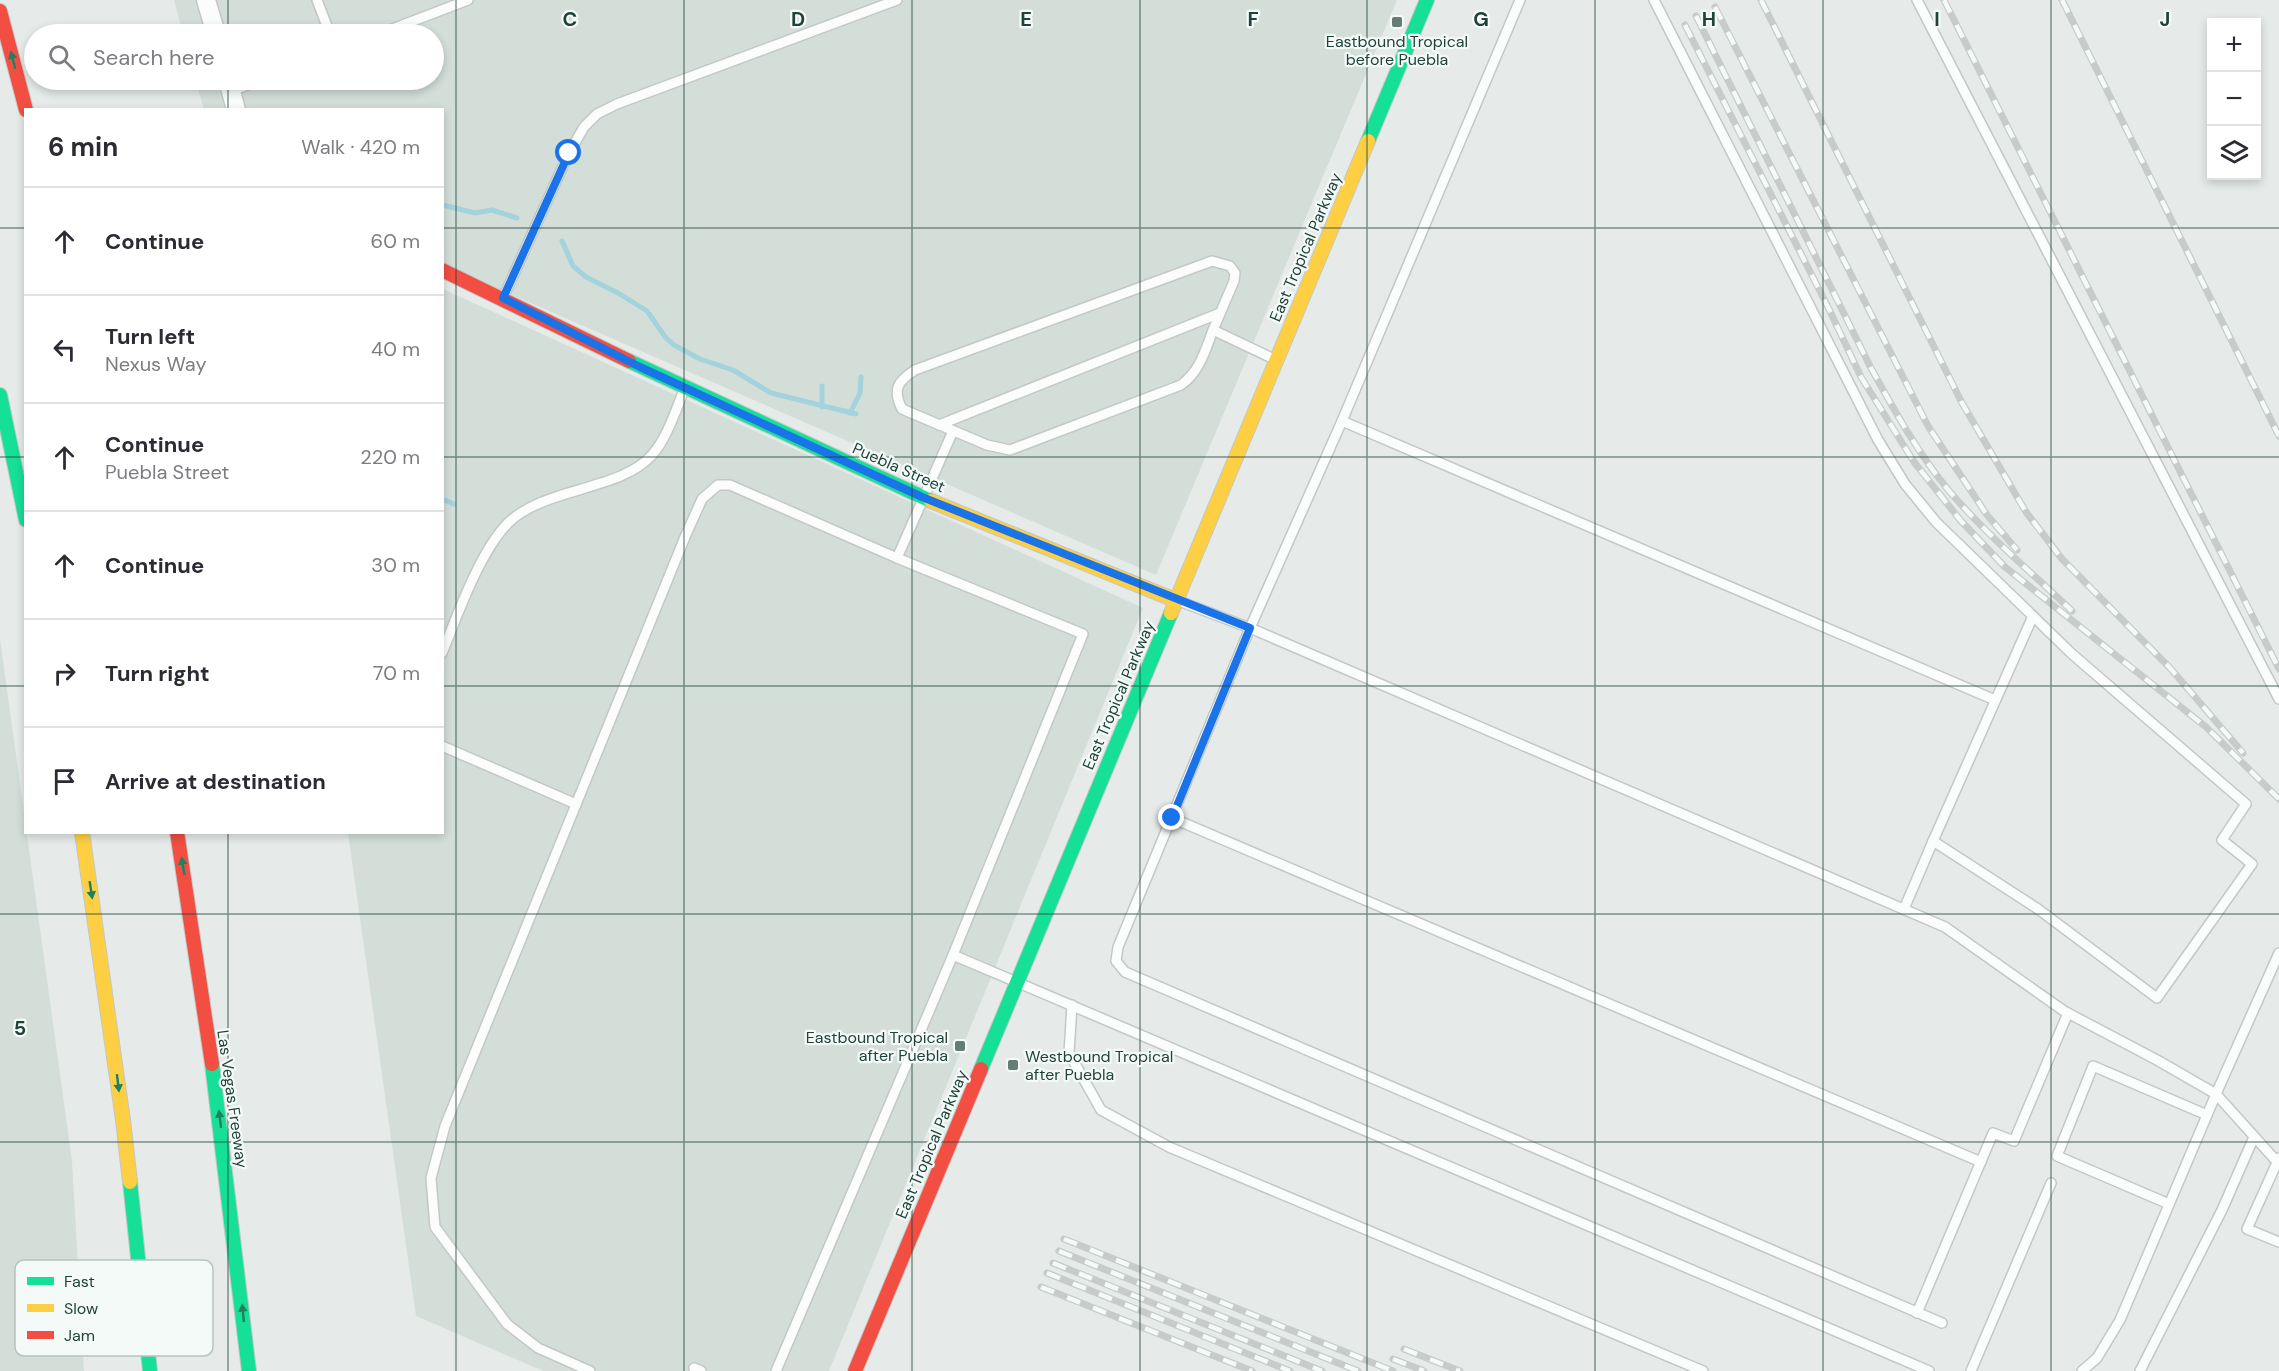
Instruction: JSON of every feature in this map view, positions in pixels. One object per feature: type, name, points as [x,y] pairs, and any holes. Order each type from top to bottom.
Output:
[{"type":"main road","name":"East Tropical Parkway","points":[[855,1371],[1426,0]]},
{"type":"main road","points":[[0,11],[25,108]]},
{"type":"main road","name":"Puebla Street","points":[[444,271],[613,354],[922,497],[1175,600]]},
{"type":"main road","points":[[0,395],[24,510]]},
{"type":"main road","points":[[82,834],[123,1120],[138,1260]]},
{"type":"main road","name":"Las Vegas Freeway","points":[[177,834],[218,1106],[249,1371]]},
{"type":"main road","points":[[188,899],[233,1121]]},
{"type":"main road","points":[[148,1356],[150,1371]]},
{"type":"street","points":[[206,0],[213,24]]},
{"type":"street","points":[[230,90],[235,108]]},
{"type":"lane","points":[[317,0],[326,24]]},
{"type":"lane","points":[[405,24],[468,0]]},
{"type":"lane","points":[[503,298],[569,153],[584,127],[597,114],[617,104],[897,0]]},
{"type":"lane","points":[[1520,0],[1342,421],[1250,628],[1118,947],[1116,961],[1125,972],[1942,1323]]},
{"type":"lane","points":[[1654,0],[1878,440],[1905,484],[1936,522],[2072,654],[2246,804],[2222,840],[2252,864],[2157,998],[2038,909],[1933,841]]},
{"type":"lane","points":[[1917,0],[2279,699]]},
{"type":"lane","points":[[1212,261],[1230,266],[1235,273],[1212,330],[1199,367],[1191,378],[1181,385],[1010,450],[998,449],[902,409],[897,399],[897,387],[904,377],[915,370],[1212,261]]},
{"type":"lane","points":[[939,425],[1220,313]]},
{"type":"lane","points":[[1212,330],[1276,360]]},
{"type":"lane","points":[[444,648],[466,595],[489,551],[508,523],[535,505],[631,471],[651,456],[667,432],[685,388]]},
{"type":"lane","points":[[1342,421],[1995,700]]},
{"type":"lane","points":[[897,558],[953,431]]},
{"type":"lane","points":[[590,1371],[538,1348],[507,1324],[435,1227],[431,1178],[445,1126],[685,537],[702,499],[718,485],[730,485],[897,558],[1083,634],[953,955],[776,1371]]},
{"type":"lane","points":[[1175,600],[1250,628],[1945,927],[2068,1013],[2216,1094],[2278,1161],[2247,1228],[2279,1242]]},
{"type":"lane","points":[[1904,909],[2033,616]]},
{"type":"lane","points":[[444,747],[576,804]]},
{"type":"lane","points":[[1172,818],[1981,1162]]},
{"type":"lane","points":[[2082,1371],[2097,1358],[2121,1320],[2216,1094],[2279,953]]},
{"type":"lane","points":[[953,955],[1929,1371]]},
{"type":"lane","points":[[1072,1005],[1070,1053],[1101,1110],[1169,1147],[1703,1371]]},
{"type":"lane","points":[[1917,1313],[1994,1133],[2014,1141],[2068,1013]]},
{"type":"lane","points":[[2169,1204],[2057,1156],[2093,1066],[2207,1115]]},
{"type":"lane","points":[[2139,1371],[2222,1210],[2254,1137]]},
{"type":"lane","points":[[1971,1371],[2051,1183]]},
{"type":"shaded area","points":[[174,0],[1397,0],[1156,575],[444,265],[444,108],[204,108],[198,90],[444,90],[444,24],[180,24]]},
{"type":"shaded area","points":[[444,289],[1143,608],[829,1371],[543,1371],[416,1316],[348,834],[444,834]]},
{"type":"shaded area","points":[[0,639],[24,813],[24,834],[27,834],[72,1161],[78,1260],[15,1260],[15,1356],[83,1356],[84,1371],[0,1371]]},
{"type":"waterway","points":[[444,205],[475,213],[492,210],[517,218]]},
{"type":"waterway","points":[[562,241],[573,266],[586,277],[647,311],[666,338],[674,345],[700,359],[733,370],[771,393],[856,414]]},
{"type":"waterway","points":[[850,413],[860,393],[861,377]]},
{"type":"waterway","points":[[822,386],[822,407]]},
{"type":"waterway","points":[[444,500],[454,504]]},
{"type":"railway","points":[[1761,0],[1962,403],[2026,512],[2062,559],[2171,669],[2243,753]]},
{"type":"railway","points":[[1944,0],[2279,669]]},
{"type":"railway","points":[[2062,0],[2279,436]]},
{"type":"railway","points":[[1715,7],[1928,426],[1987,515],[2017,550]]},
{"type":"railway","points":[[1696,16],[1871,368],[1907,432],[1939,478],[1964,508],[2072,611]]},
{"type":"railway","points":[[1685,25],[1861,377],[1914,462],[1961,521],[2005,567],[2206,727],[2279,799]]},
{"type":"railway","points":[[1064,1239],[1393,1371]]},
{"type":"railway","points":[[1059,1251],[1358,1371]]},
{"type":"railway","points":[[1053,1263],[1322,1371]]},
{"type":"railway","points":[[1047,1273],[1290,1371]]},
{"type":"railway","points":[[1041,1287],[1252,1371]]},
{"type":"railway","points":[[1404,1349],[1460,1371]]},
{"type":"railway","points":[[1393,1359],[1424,1371]]},
{"type":"traffic: fast","points":[[1368,141],[1427,0]]},
{"type":"traffic: fast","points":[[629,361],[931,501]]},
{"type":"traffic: fast","points":[[0,395],[24,510]]},
{"type":"traffic: fast","points":[[981,1069],[1171,613]]},
{"type":"traffic: fast","points":[[212,1064],[249,1371]]},
{"type":"traffic: fast","points":[[130,1182],[138,1260]]},
{"type":"traffic: fast","points":[[148,1356],[150,1371]]},
{"type":"traffic: slow","points":[[1171,613],[1368,141]]},
{"type":"traffic: slow","points":[[931,501],[1175,600]]},
{"type":"traffic: slow","points":[[82,834],[130,1182]]},
{"type":"traffic: jam","points":[[0,11],[25,108]]},
{"type":"traffic: jam","points":[[444,271],[629,361]]},
{"type":"traffic: jam","points":[[177,834],[212,1064]]},
{"type":"traffic: jam","points":[[855,1371],[981,1069]]},
{"type":"place","name":"Eastbound Tropical before Puebla","points":[[1397,22]]},
{"type":"place","name":"Eastbound Tropical after Puebla","points":[[960,1046]]},
{"type":"place","name":"Westbound Tropical after Puebla","points":[[1013,1065]]},
{"type":"route","points":[[569,153],[503,298],[640,367],[922,497],[1175,600],[1250,628],[1172,818]]}]
